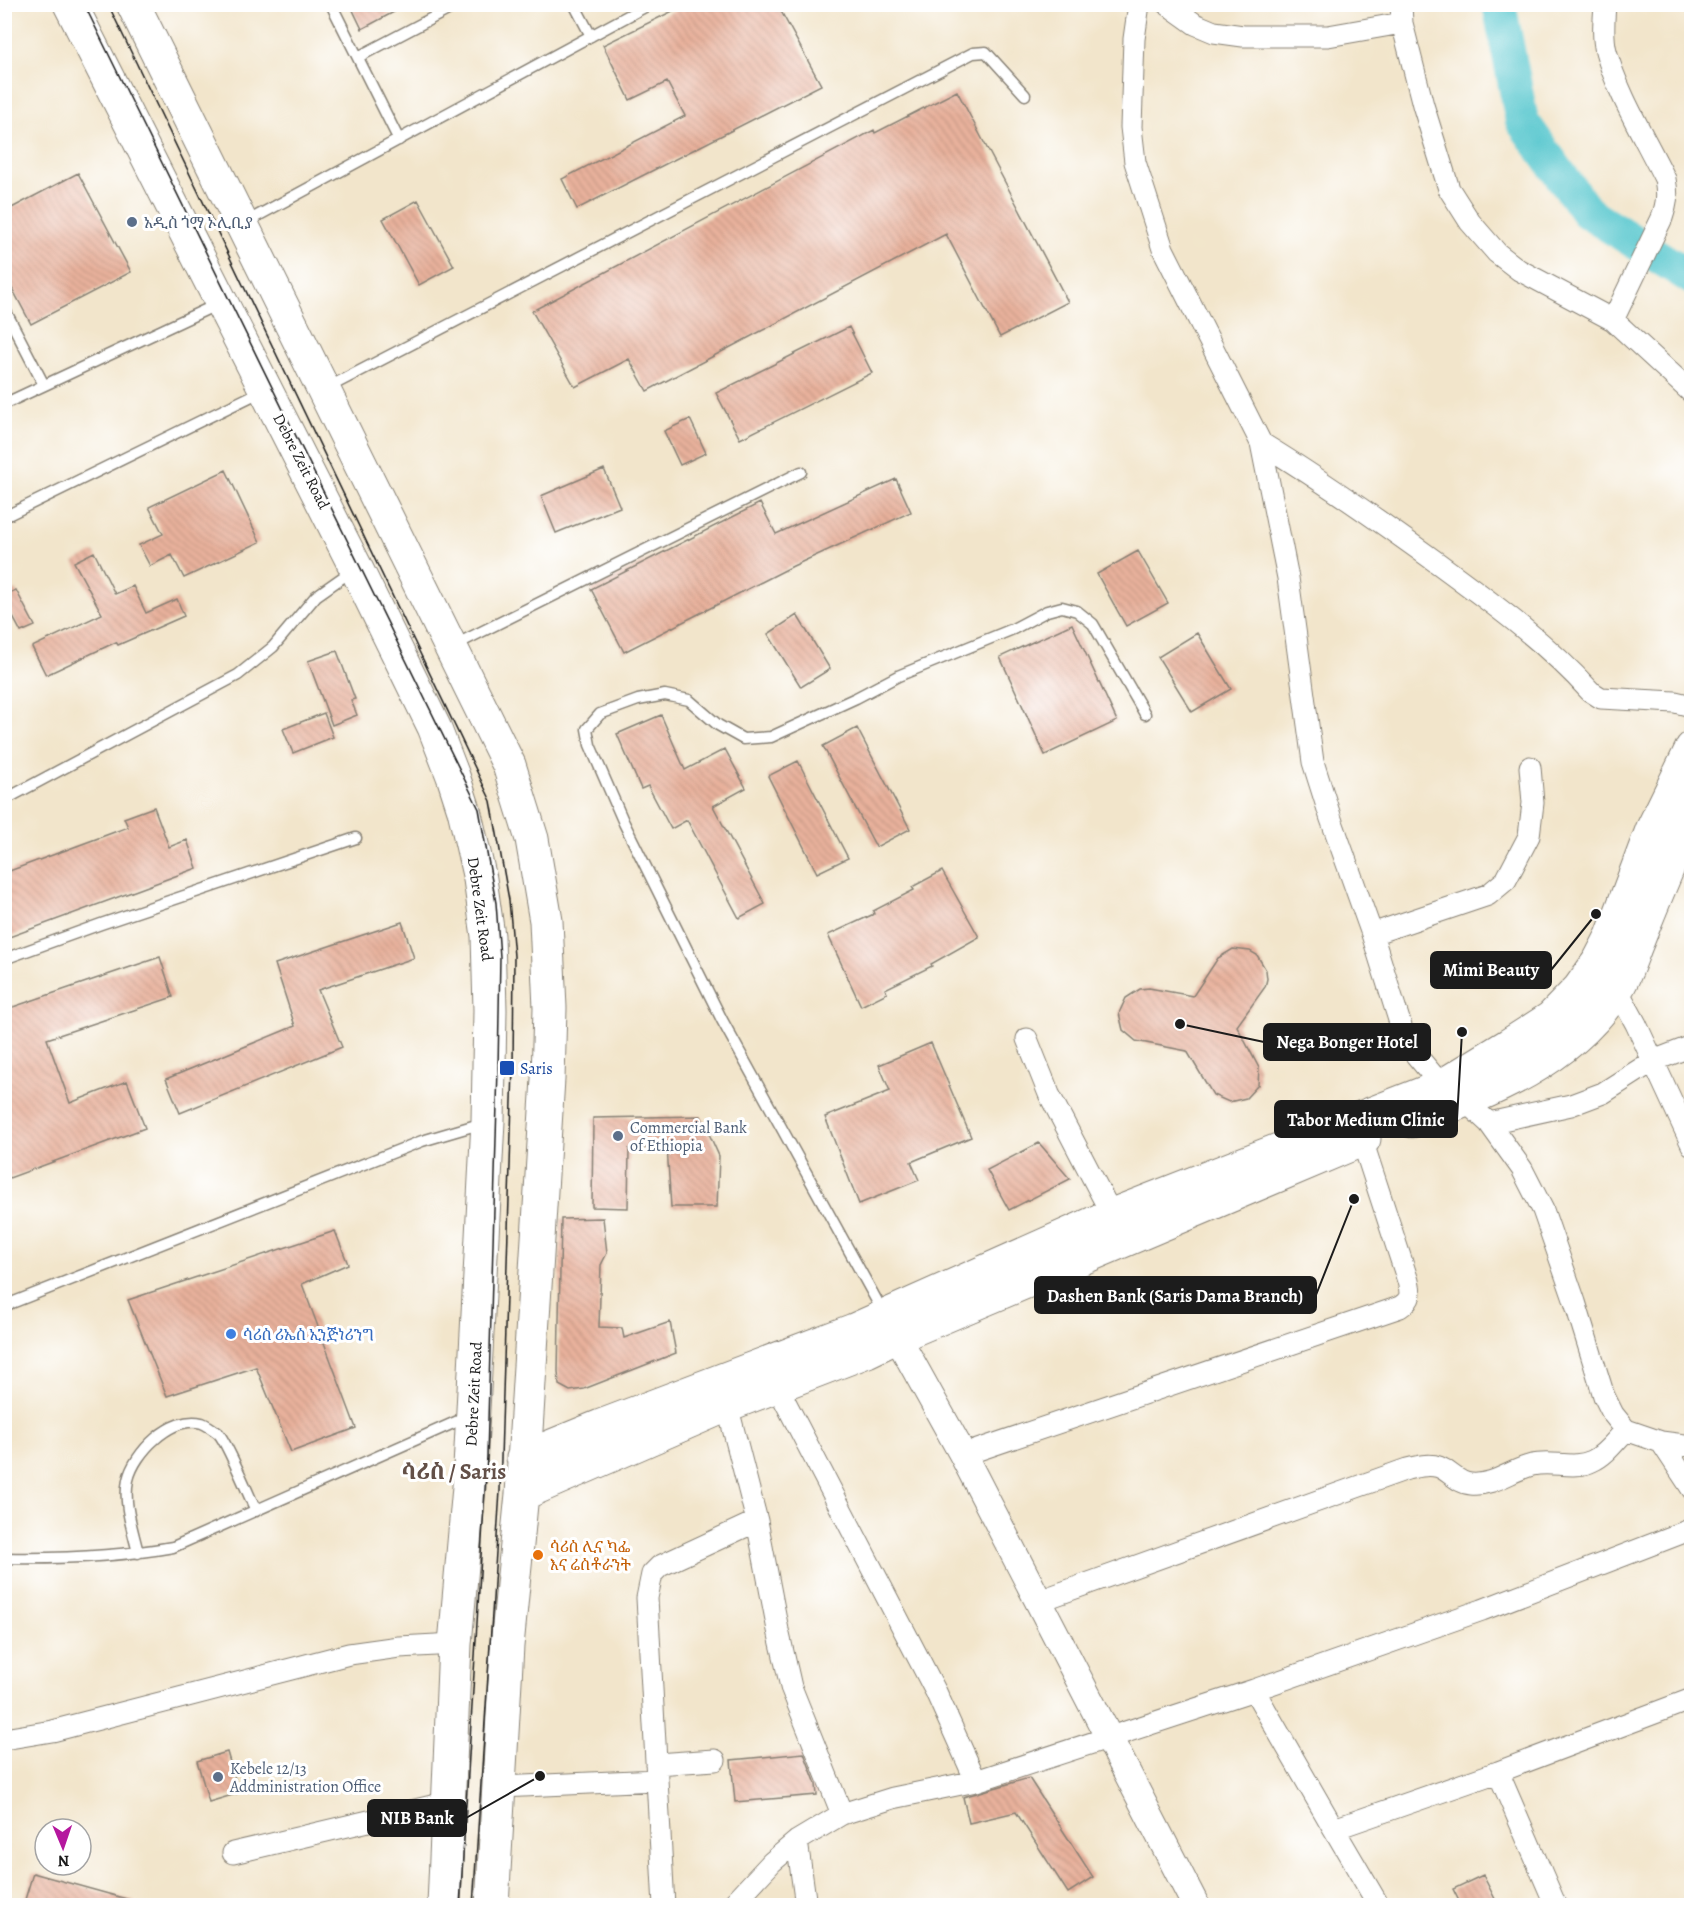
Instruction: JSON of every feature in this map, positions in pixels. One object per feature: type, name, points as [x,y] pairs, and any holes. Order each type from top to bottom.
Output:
[{"type":"main road","name":"Debre Zeit Road","points":[[70,4],[356,568],[434,727],[464,810],[480,879],[488,936],[490,1010],[488,1121],[470,1487],[455,1644],[444,1905]]},
{"type":"main road","points":[[133,4],[509,765],[532,839],[546,921],[550,1008],[548,1079],[522,1494],[507,1646],[492,1905]]},
{"type":"main road","points":[[1453,1093],[1551,1018],[1579,989],[1599,961],[1612,936],[1652,830],[1692,748]]},
{"type":"main road","points":[[523,1458],[601,1425],[854,1330],[891,1326],[1356,1131],[1453,1093],[1532,1070],[1566,1046],[1594,1019],[1617,989],[1692,814]]},
{"type":"main road","points":[[522,1494],[727,1405],[867,1352],[891,1326],[1112,1215],[1356,1131]]},
{"type":"street","points":[[1139,4],[1134,39],[1131,127],[1135,162],[1163,249],[1261,443],[1288,578],[1313,762],[1330,819],[1372,934],[1405,1039],[1416,1055],[1453,1093],[1489,1123],[1522,1169],[1543,1210],[1604,1396],[1613,1414],[1626,1430],[1661,1442],[1692,1446]]},
{"type":"street","points":[[1167,4],[1195,24],[1214,32],[1243,36],[1328,36],[1402,14],[1423,105],[1449,189],[1470,222],[1497,253],[1519,270],[1616,315],[1692,393]]},
{"type":"street","points":[[1605,4],[1603,31],[1605,50],[1665,179],[1667,203],[1616,315]]},
{"type":"street","points":[[1261,443],[1397,533],[1479,593],[1528,631],[1590,691],[1601,698],[1675,702],[1692,706]]},
{"type":"street","points":[[1372,934],[1488,895],[1506,880],[1529,836],[1533,803],[1530,767]]},
{"type":"street","points":[[1617,989],[1692,1144]]},
{"type":"street","points":[[1027,1039],[1049,1094],[1112,1215]]},
{"type":"street","points":[[1489,1123],[1571,1105],[1603,1093],[1653,1061],[1692,1047]]},
{"type":"street","points":[[963,1455],[1400,1307],[1408,1302],[1411,1294],[1408,1281],[1356,1131]]},
{"type":"street","points":[[891,1326],[963,1455],[1196,1905]]},
{"type":"street","points":[[777,1386],[936,1692],[976,1781]]},
{"type":"street","points":[[727,1405],[757,1521],[791,1687],[842,1814]]},
{"type":"street","points":[[1039,1601],[1407,1469],[1426,1465],[1440,1467],[1453,1478],[1469,1485],[1485,1483],[1533,1465],[1557,1463],[1577,1465],[1592,1461],[1604,1453],[1626,1430]]},
{"type":"street","points":[[1661,1442],[1692,1489]]},
{"type":"street","points":[[664,1905],[647,1598],[651,1574],[660,1566],[757,1521]]},
{"type":"street","points":[[731,1905],[772,1862],[797,1841],[842,1814],[893,1798],[976,1781],[1254,1689],[1482,1610],[1692,1529]]},
{"type":"street","points":[[4,1739],[52,1731],[349,1654],[399,1647],[455,1644]]},
{"type":"street","points":[[1254,1689],[1379,1905]]},
{"type":"street","points":[[1334,1829],[1498,1772],[1692,1699]]},
{"type":"street","points":[[499,1787],[656,1772],[715,1760]]},
{"type":"street","points":[[1498,1772],[1556,1905]]},
{"type":"street","points":[[233,1853],[449,1802]]},
{"type":"street","points":[[797,1841],[806,1905]]},
{"type":"lane","points":[[332,4],[399,140]]},
{"type":"lane","points":[[358,57],[459,4]]},
{"type":"lane","points":[[574,4],[591,36]]},
{"type":"lane","points":[[243,224],[650,4]]},
{"type":"lane","points":[[324,390],[973,53],[986,52],[1025,94]]},
{"type":"lane","points":[[4,404],[221,303]]},
{"type":"lane","points":[[4,308],[44,385]]},
{"type":"lane","points":[[4,517],[265,390]]},
{"type":"lane","points":[[451,646],[801,472]]},
{"type":"lane","points":[[4,800],[238,675],[273,647],[316,596],[356,568]]},
{"type":"lane","points":[[891,1326],[722,1020],[624,823],[590,745],[587,729],[600,714],[638,700],[665,695],[689,700],[718,725],[743,739],[771,737],[898,676],[1013,629],[1047,610],[1062,606],[1077,611],[1093,624],[1145,714]]},
{"type":"lane","points":[[4,959],[356,838]]},
{"type":"lane","points":[[4,1306],[422,1141],[488,1121]]},
{"type":"lane","points":[[4,1558],[51,1559],[138,1553],[172,1547],[473,1415]]},
{"type":"lane","points":[[138,1553],[127,1503],[128,1480],[136,1459],[157,1436],[183,1424],[202,1423],[220,1434],[256,1511]]},
{"type":"building","points":[[350,4],[409,4],[362,29]]},
{"type":"building","points":[[687,4],[777,4],[821,85],[577,209],[562,179],[685,116],[667,82],[630,100],[603,45]]},
{"type":"building","points":[[957,91],[1068,302],[1000,337],[946,234],[647,391],[629,359],[575,387],[532,311],[874,130],[875,133]]},
{"type":"building","points":[[78,173],[131,272],[31,324],[4,273],[4,212]]},
{"type":"building","points":[[418,200],[454,266],[419,285],[383,219]]},
{"type":"building","points":[[849,327],[872,373],[740,439],[716,393]]},
{"type":"building","points":[[690,419],[706,453],[680,465],[664,431]]},
{"type":"building","points":[[604,469],[620,507],[556,533],[541,496]]},
{"type":"building","points":[[226,470],[260,542],[184,578],[172,555],[150,566],[139,545],[163,534],[149,507]]},
{"type":"building","points":[[896,479],[911,512],[793,566],[624,652],[591,589],[760,503],[776,534]]},
{"type":"building","points":[[1138,551],[1168,603],[1126,626],[1097,574]]},
{"type":"building","points":[[94,552],[115,594],[133,586],[146,613],[177,599],[184,616],[118,645],[116,642],[46,675],[32,647],[102,614],[74,562]]},
{"type":"building","points":[[16,590],[35,626],[21,632],[4,600],[4,595]]},
{"type":"building","points":[[797,615],[830,669],[801,687],[768,634]]},
{"type":"building","points":[[1072,624],[1117,721],[1045,755],[1000,657]]},
{"type":"building","points":[[1197,633],[1231,689],[1192,712],[1158,657]]},
{"type":"building","points":[[337,651],[355,699],[351,700],[357,715],[332,725],[308,661]]},
{"type":"building","points":[[324,713],[333,737],[293,753],[283,729]]},
{"type":"building","points":[[661,715],[685,770],[725,749],[746,788],[713,806],[765,904],[739,918],[687,820],[671,829],[648,786],[641,789],[617,734]]},
{"type":"building","points":[[857,728],[910,829],[876,847],[823,746]]},
{"type":"building","points":[[798,761],[848,858],[817,873],[768,776]]},
{"type":"building","points":[[154,807],[169,847],[187,840],[197,868],[4,939],[4,873],[128,827],[124,818]]},
{"type":"building","points":[[942,871],[979,937],[931,964],[932,966],[885,989],[887,993],[861,1006],[828,935],[874,914],[873,911],[914,890],[912,887]]},
{"type":"building","points":[[402,922],[414,958],[318,990],[342,1047],[180,1113],[166,1079],[295,1026],[275,964]]},
{"type":"building","points":[[1233,949],[1250,951],[1257,955],[1266,970],[1267,979],[1265,987],[1237,1026],[1259,1068],[1258,1085],[1246,1098],[1229,1102],[1213,1095],[1187,1051],[1136,1041],[1123,1030],[1119,1013],[1126,998],[1140,989],[1149,988],[1193,996],[1218,958]]},
{"type":"building","points":[[160,957],[173,997],[47,1039],[70,1103],[127,1081],[145,1128],[4,1180],[4,1010]]},
{"type":"building","points":[[931,1043],[971,1137],[911,1162],[919,1180],[859,1204],[825,1117],[890,1091],[879,1065]]},
{"type":"building","points":[[701,1116],[719,1156],[717,1207],[671,1207],[667,1147],[629,1149],[628,1208],[592,1207],[593,1118]]},
{"type":"building","points":[[1039,1143],[1070,1179],[1009,1210],[987,1170]]},
{"type":"building","points":[[603,1218],[607,1253],[601,1265],[599,1327],[622,1328],[624,1338],[670,1322],[676,1353],[584,1389],[570,1391],[559,1385],[558,1371],[561,1219]]},
{"type":"building","name":"ሳሪስ ሪኤስ ኢንጅነሪንግ","points":[[335,1231],[348,1264],[302,1284],[356,1428],[291,1452],[256,1367],[167,1396],[128,1300]]},
{"type":"building","name":"Kebele 12/13 Addministration Office","points":[[227,1752],[239,1793],[209,1802],[197,1761]]},
{"type":"building","points":[[804,1753],[816,1784],[817,1795],[735,1802],[731,1760]]},
{"type":"building","points":[[1029,1778],[1093,1877],[1068,1893],[1016,1812],[969,1823],[963,1797]]},
{"type":"building","points":[[33,1873],[33,1877],[47,1877],[134,1901],[133,1905],[33,1905],[24,1903]]},
{"type":"building","points":[[1483,1875],[1498,1905],[1461,1905],[1453,1889]]},
{"type":"waterway","points":[[1499,4],[1522,121],[1587,212],[1692,278]]},
{"type":"tram line","points":[[84,4],[479,809],[496,903],[500,957],[487,1456],[460,1906]]},
{"type":"tram line","points":[[108,4],[491,801],[509,900],[514,956],[513,1068],[500,1491],[473,1906]]},
{"type":"place","name":"አዲስ ጎማ ኦሊቢያ","points":[[132,222]]},
{"type":"place","name":"Mimi Beauty","points":[[1596,914]]},
{"type":"place","name":"Nega Bonger Hotel","points":[[1180,1024]]},
{"type":"place","name":"Tabor Medium Clinic","points":[[1462,1032]]},
{"type":"place","name":"Saris","points":[[507,1068]]},
{"type":"place","name":"Commercial Bank of Ethiopia","points":[[618,1136]]},
{"type":"place","name":"Dashen Bank (Saris Dama Branch)","points":[[1354,1199]]},
{"type":"place","name":"ሳሪስ ሪኤስ ኢንጅነሪንግ","points":[[231,1334]]},
{"type":"place","name":"ሳሪስ ሊና ካፌ እና ሬስቶራንት","points":[[538,1555]]},
{"type":"place","name":"NIB Bank","points":[[540,1776]]},
{"type":"place","name":"Kebele 12/13 Addministration Office","points":[[218,1777]]},
{"type":"district","name":"ሳሪስ / Saris","points":[[454,1471]]}]
